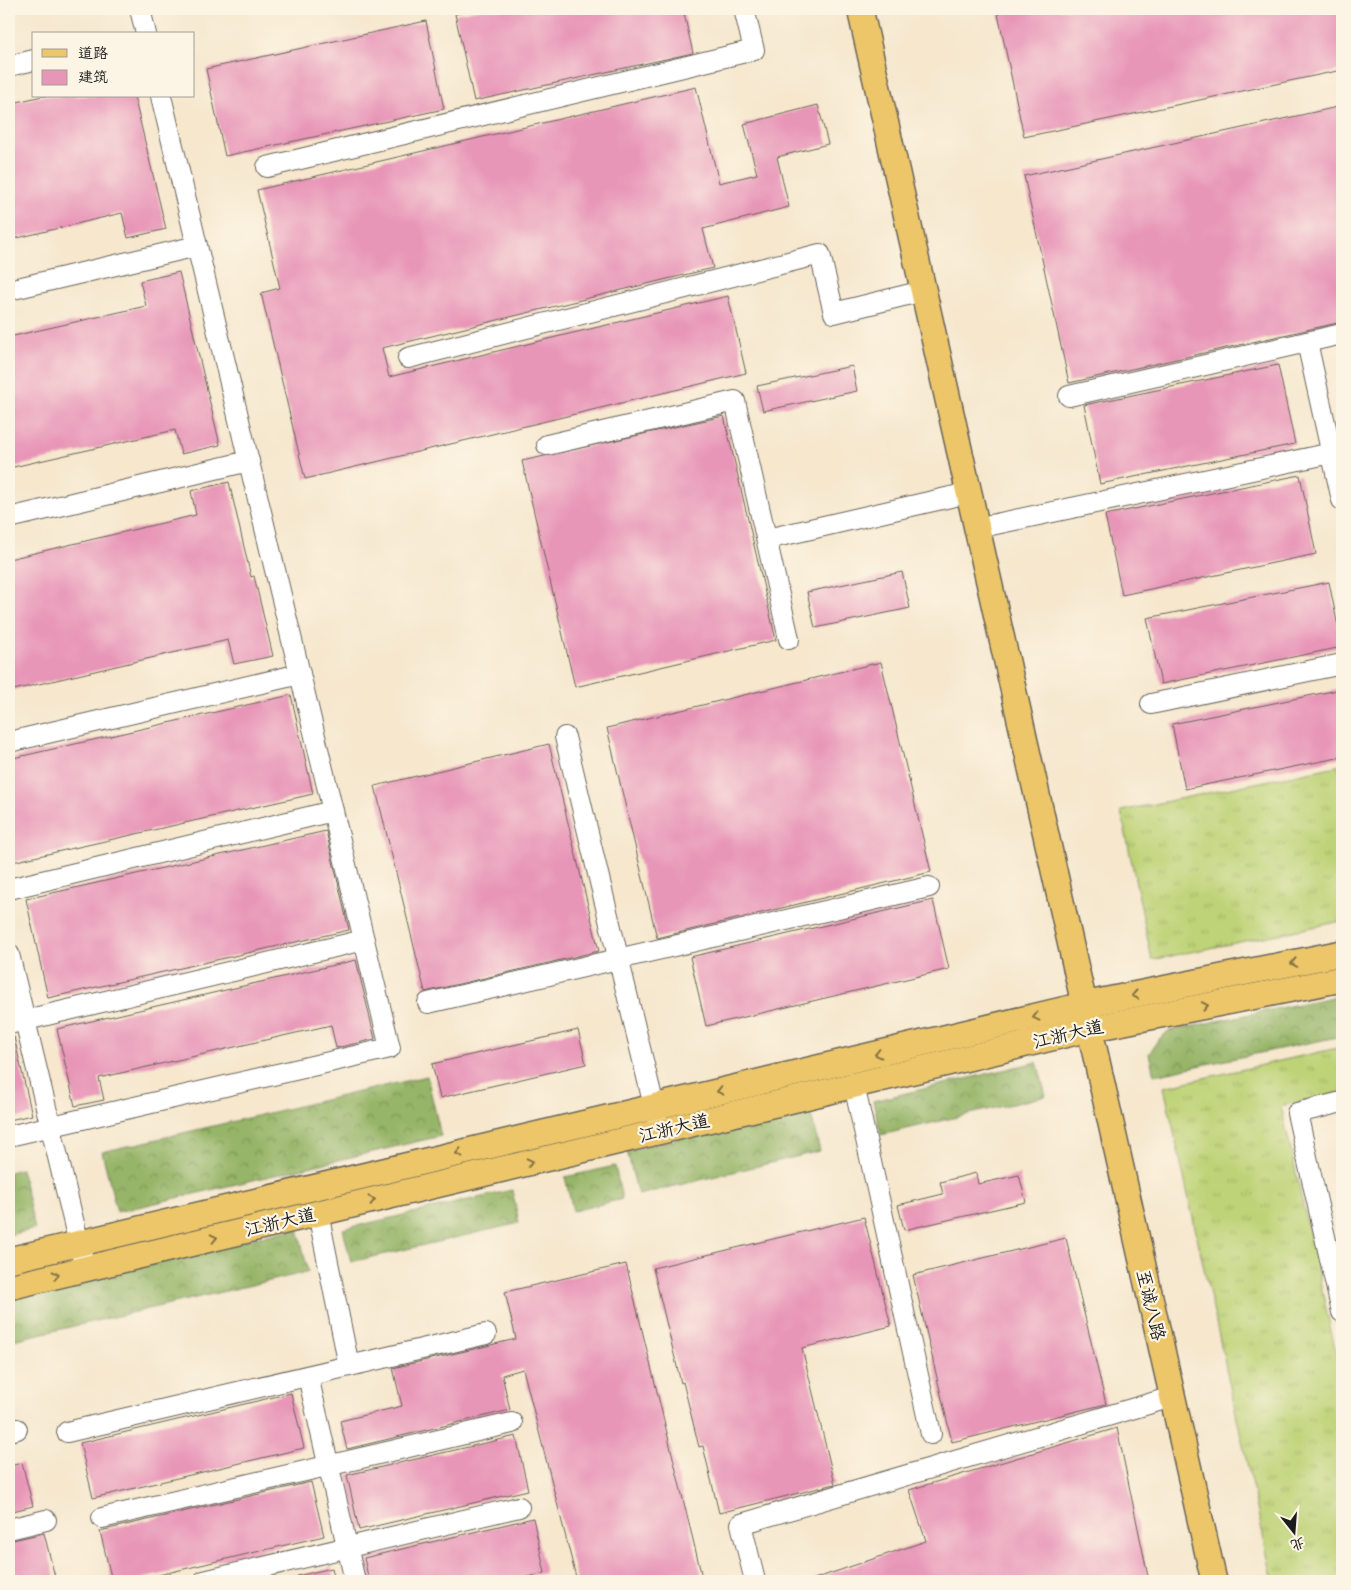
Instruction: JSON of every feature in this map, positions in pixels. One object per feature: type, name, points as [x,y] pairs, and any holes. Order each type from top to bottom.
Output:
[{"type":"main road","name":"至诚八路","points":[[860,9],[1214,1581]]},
{"type":"main road","name":"江浙大道","points":[[9,1260],[654,1107],[1086,1017],[1342,953]]},
{"type":"main road","name":"江浙大道","points":[[9,1287],[854,1085],[1086,1017],[1342,979]]},
{"type":"lane","points":[[140,9],[145,32]]},
{"type":"lane","points":[[267,167],[754,50],[744,9]]},
{"type":"lane","points":[[9,66],[32,60]]},
{"type":"lane","points":[[9,1136],[390,1048],[161,98]]},
{"type":"lane","points":[[9,290],[197,246]]},
{"type":"lane","points":[[408,358],[820,254],[834,313],[923,291]]},
{"type":"lane","points":[[1068,396],[1342,334]]},
{"type":"lane","points":[[1307,342],[1342,500]]},
{"type":"lane","points":[[547,445],[735,401],[789,640]]},
{"type":"lane","points":[[977,528],[1332,453]]},
{"type":"lane","points":[[9,518],[249,461]]},
{"type":"lane","points":[[767,539],[968,493]]},
{"type":"lane","points":[[1150,704],[1342,664]]},
{"type":"lane","points":[[9,742],[300,674]]},
{"type":"lane","points":[[565,737],[660,1131]]},
{"type":"lane","points":[[9,888],[333,812]]},
{"type":"lane","points":[[428,1003],[929,886]]},
{"type":"lane","points":[[17,1022],[364,940]]},
{"type":"lane","points":[[9,954],[17,1022],[50,1126],[85,1268]]},
{"type":"lane","points":[[854,1085],[931,1434]]},
{"type":"lane","points":[[1342,1102],[1297,1113],[1336,1258],[1342,1312]]},
{"type":"lane","points":[[318,1213],[349,1366]]},
{"type":"lane","points":[[67,1432],[486,1334]]},
{"type":"lane","points":[[308,1376],[355,1581]]},
{"type":"lane","points":[[755,1581],[741,1524],[1172,1397]]},
{"type":"lane","points":[[102,1518],[512,1423]]},
{"type":"lane","points":[[204,1581],[519,1507]]},
{"type":"lane","points":[[9,1529],[46,1520]]},
{"type":"green space","points":[[1342,765],[1342,921],[1152,960],[1121,811]]},
{"type":"green space","points":[[1342,995],[1342,1036],[1154,1075],[1149,1054],[1157,1041],[1169,1031]]},
{"type":"green space","points":[[1342,1047],[1342,1092],[1281,1106],[1342,1380],[1342,1581],[1273,1581],[1164,1087]]},
{"type":"green space","points":[[1037,1062],[1046,1096],[881,1135],[873,1101]]},
{"type":"green space","points":[[427,1076],[441,1136],[117,1212],[102,1152]]},
{"type":"green space","points":[[809,1107],[820,1151],[638,1195],[627,1151]]},
{"type":"green space","points":[[615,1166],[622,1199],[573,1211],[565,1177]]},
{"type":"green space","points":[[21,1169],[35,1229],[9,1235],[9,1172]]},
{"type":"green space","points":[[512,1190],[519,1223],[351,1262],[343,1229]]},
{"type":"green space","points":[[298,1228],[308,1272],[9,1341],[9,1295]]},
{"type":"building","points":[[480,9],[683,9],[693,53],[474,101],[455,14]]},
{"type":"building","points":[[997,9],[1342,9],[1342,70],[1024,137]]},
{"type":"building","points":[[426,21],[444,109],[225,156],[206,69]]},
{"type":"building","points":[[696,87],[719,183],[757,174],[744,124],[818,105],[828,144],[777,157],[789,207],[703,229],[713,268],[382,348],[389,377],[728,296],[746,373],[305,479],[261,293],[280,288],[257,190]]},
{"type":"building","points":[[34,98],[134,98],[166,229],[128,238],[122,213],[9,240],[9,104]]},
{"type":"building","points":[[1342,106],[1342,322],[1069,383],[1024,176]]},
{"type":"building","points":[[179,272],[220,445],[181,454],[175,430],[9,468],[9,337],[146,306],[140,281]]},
{"type":"building","points":[[1278,365],[1295,444],[1100,484],[1084,405]]},
{"type":"building","points":[[852,366],[857,391],[763,411],[757,386]]},
{"type":"building","points":[[724,416],[776,640],[575,687],[522,461]]},
{"type":"building","points":[[1300,475],[1316,554],[1122,595],[1105,515]]},
{"type":"building","points":[[229,482],[251,577],[254,576],[273,656],[234,664],[228,640],[9,691],[9,559],[196,515],[191,491]]},
{"type":"building","points":[[902,572],[910,608],[815,628],[807,592]]},
{"type":"building","points":[[1329,582],[1342,647],[1161,684],[1147,618]]},
{"type":"building","points":[[881,662],[931,872],[657,938],[607,728]]},
{"type":"building","points":[[1342,689],[1342,757],[1185,789],[1172,724]]},
{"type":"building","points":[[291,695],[313,794],[12,862],[9,846],[9,759]]},
{"type":"building","points":[[549,744],[599,951],[425,992],[375,786]]},
{"type":"building","points":[[326,831],[349,930],[48,998],[26,899]]},
{"type":"building","points":[[933,900],[949,969],[706,1026],[690,957]]},
{"type":"building","points":[[356,960],[375,1039],[336,1048],[331,1025],[99,1078],[104,1100],[75,1106],[57,1029]]},
{"type":"building","points":[[578,1030],[586,1064],[440,1098],[432,1064]]},
{"type":"building","points":[[14,1037],[32,1115],[9,1120],[9,1038]]},
{"type":"building","points":[[976,1173],[978,1184],[1019,1175],[1026,1202],[904,1230],[898,1205],[943,1194],[940,1182]]},
{"type":"building","points":[[864,1217],[891,1326],[802,1348],[835,1484],[719,1513],[703,1446],[699,1447],[683,1382],[681,1383],[653,1268]]},
{"type":"building","points":[[1066,1238],[1106,1404],[952,1442],[913,1275]]},
{"type":"building","points":[[626,1264],[703,1581],[577,1581],[523,1369],[502,1375],[510,1410],[347,1449],[340,1421],[402,1406],[393,1368],[516,1339],[505,1292]]},
{"type":"building","points":[[291,1393],[304,1448],[93,1498],[80,1443]]},
{"type":"building","points":[[1117,1428],[1149,1581],[814,1581],[814,1579],[926,1541],[909,1490]]},
{"type":"building","points":[[516,1436],[528,1490],[359,1530],[347,1475]]},
{"type":"building","points":[[22,1463],[33,1506],[9,1512],[9,1466]]},
{"type":"building","points":[[311,1482],[324,1536],[133,1581],[112,1581],[100,1531]]},
{"type":"building","points":[[533,1518],[545,1573],[511,1581],[369,1581],[364,1558]]},
{"type":"building","points":[[44,1533],[56,1581],[9,1581],[9,1541]]},
{"type":"building","points":[[332,1568],[335,1581],[297,1581],[297,1576]]}]
